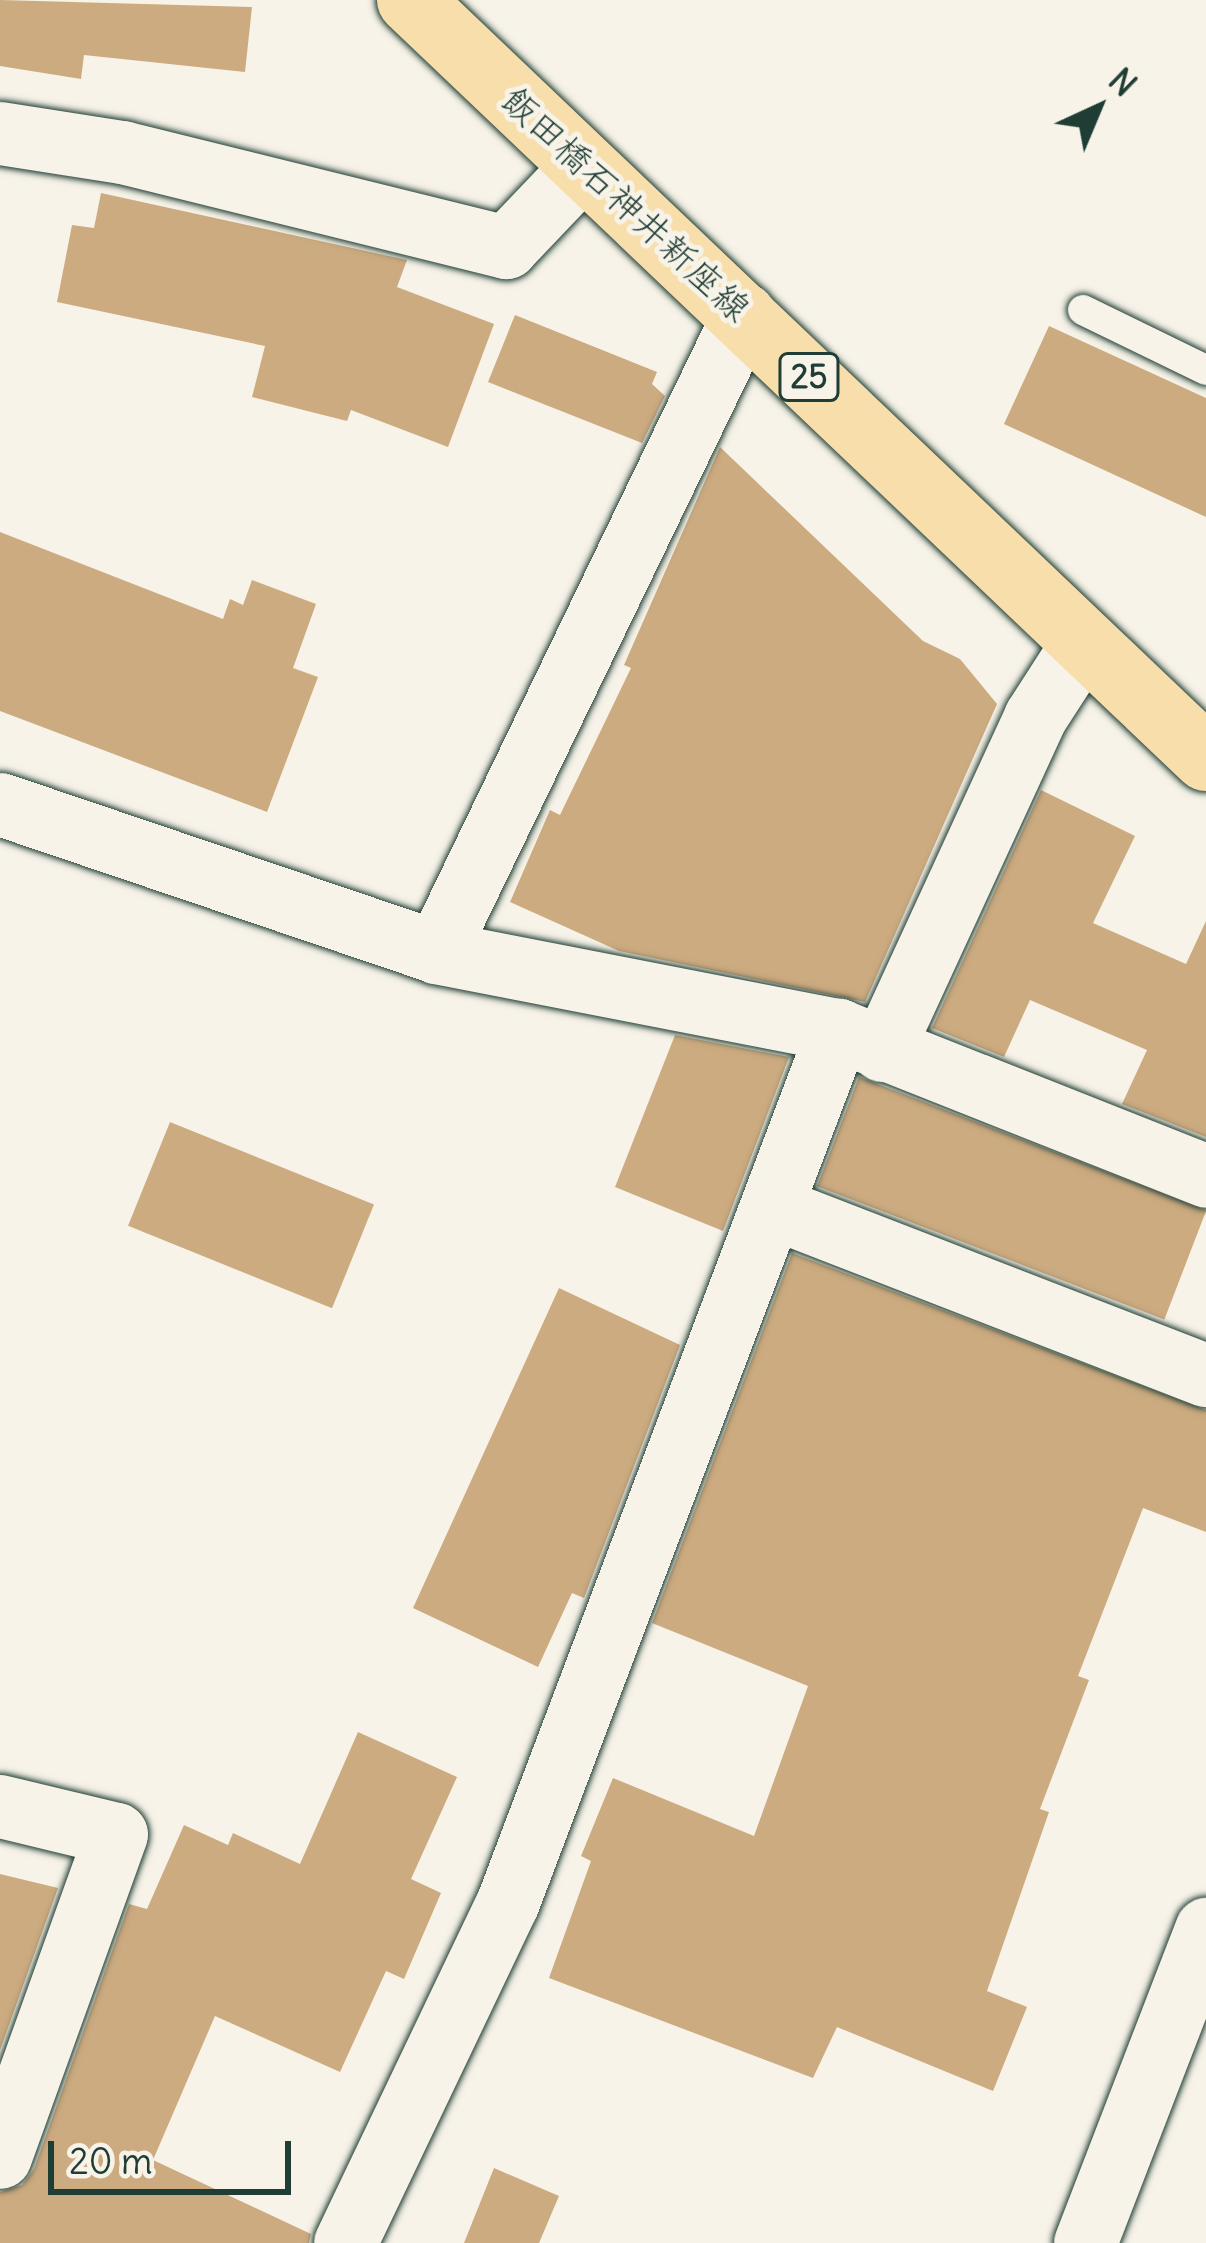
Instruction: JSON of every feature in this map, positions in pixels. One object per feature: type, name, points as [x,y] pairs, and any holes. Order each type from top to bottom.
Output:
[{"type":"main road","name":"飯田橋石神井新座線","points":[[410,0],[1206,758]]},
{"type":"street","points":[[0,133],[122,152],[506,247],[584,165]]},
{"type":"street","points":[[436,952],[744,314]]},
{"type":"street","points":[[344,2243],[507,1904],[772,1207],[1035,717],[1084,641]]},
{"type":"street","points":[[0,804],[436,952],[860,1040],[1206,1176]]},
{"type":"street","points":[[772,1207],[1206,1375]]},
{"type":"street","points":[[0,1807],[116,1834],[0,2157]]},
{"type":"street","points":[[1085,2243],[1206,1929]]},
{"type":"lane","points":[[1082,310],[1206,370]]},
{"type":"building","points":[[0,0],[252,7],[245,72],[84,55],[81,79],[0,66]]},
{"type":"building","points":[[101,193],[407,260],[397,287],[494,324],[448,447],[351,410],[347,421],[252,397],[265,346],[57,302],[72,225],[94,228]]},
{"type":"building","points":[[515,315],[657,372],[652,384],[665,396],[642,443],[488,382]]},
{"type":"building","points":[[1049,326],[1206,398],[1206,517],[1004,424]]},
{"type":"building","points":[[720,447],[923,641],[960,659],[997,704],[865,1002],[619,951],[510,902],[550,810],[560,815],[631,668],[624,665]]},
{"type":"building","points":[[0,532],[223,619],[230,599],[243,605],[252,580],[316,604],[293,668],[318,677],[267,812],[0,711]]},
{"type":"building","points":[[1041,790],[1135,836],[1093,923],[1186,964],[1206,921],[1206,1137],[1122,1104],[1147,1050],[1030,1000],[1004,1057],[932,1028]]},
{"type":"building","points":[[675,1035],[789,1057],[723,1231],[615,1187]]},
{"type":"building","points":[[859,1077],[1206,1210],[1164,1320],[817,1186]]},
{"type":"building","points":[[170,1122],[374,1204],[332,1308],[128,1226]]},
{"type":"building","points":[[792,1253],[1206,1410],[1206,1532],[1143,1508],[1078,1676],[1089,1680],[1040,1809],[1049,1812],[987,1991],[1027,2007],[993,2091],[837,2027],[813,2078],[549,1978],[591,1861],[581,1856],[613,1778],[754,1836],[808,1686],[652,1623]]},
{"type":"building","points":[[559,1288],[680,1345],[584,1598],[572,1593],[538,1667],[413,1608]]},
{"type":"building","points":[[358,1732],[457,1777],[411,1879],[441,1893],[404,1979],[386,1971],[340,2072],[215,2016],[153,2160],[311,2234],[309,2243],[0,2243],[0,2192],[22,2185],[34,2169],[129,1904],[147,1909],[184,1825],[228,1845],[233,1833],[300,1864]]},
{"type":"building","points":[[0,1874],[58,1888],[0,2050]]},
{"type":"building","points":[[494,2168],[559,2196],[539,2243],[464,2243]]}]
